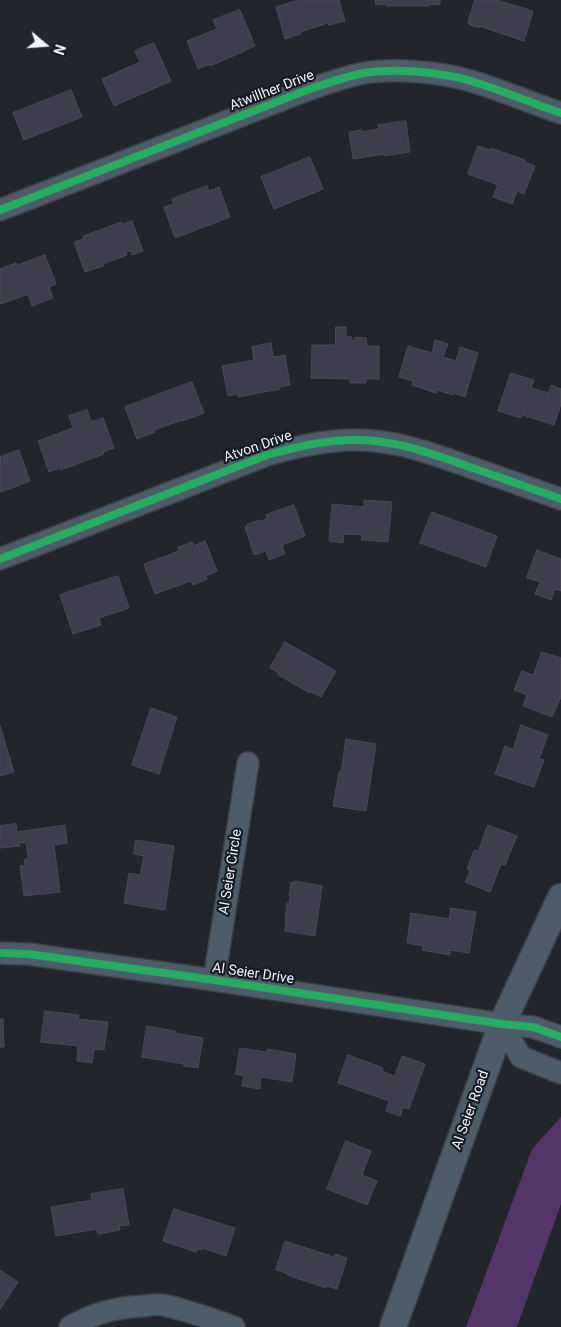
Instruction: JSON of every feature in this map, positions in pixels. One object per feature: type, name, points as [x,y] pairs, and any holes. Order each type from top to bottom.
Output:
[{"type":"street","name":"Atwillher Drive","points":[[0,210],[302,92],[337,79],[366,73],[394,71],[431,73],[470,80],[561,113]]},
{"type":"street","name":"Atvon Drive","points":[[0,559],[267,455],[295,447],[327,442],[353,440],[382,442],[415,448],[561,499]]},
{"type":"street","name":"Al Seier Circle","points":[[214,980],[248,763]]},
{"type":"street","name":"Al Seier Road","points":[[393,1327],[502,1024],[561,897]]},
{"type":"street","name":"Al Seier Drive","points":[[0,953],[28,954],[533,1027],[561,1037]]},
{"type":"street","points":[[502,1024],[521,1057],[561,1072]]},
{"type":"street","points":[[70,1327],[81,1320],[106,1310],[130,1306],[161,1305],[188,1311],[234,1327]]},
{"type":"shaded area","points":[[561,1117],[561,1204],[517,1327],[466,1327],[532,1149]]},
{"type":"building","points":[[300,0],[339,0],[345,21],[329,25],[328,23],[285,39],[276,7]]},
{"type":"building","points":[[376,0],[440,0],[440,4],[429,6],[386,6],[386,4],[376,5]]},
{"type":"building","points":[[475,0],[497,0],[533,11],[524,41],[479,26],[479,28],[470,25],[468,23]]},
{"type":"building","points":[[240,10],[255,46],[210,66],[210,64],[198,69],[187,41],[217,29],[213,20]]},
{"type":"building","points":[[154,43],[171,81],[114,106],[102,79],[140,62],[135,51]]},
{"type":"building","points":[[71,90],[82,117],[24,140],[13,113]]},
{"type":"building","points":[[406,121],[410,152],[353,159],[349,132],[379,129],[378,125]]},
{"type":"building","points":[[478,146],[490,150],[491,148],[525,160],[525,162],[535,166],[524,194],[517,191],[512,204],[493,197],[498,185],[468,174]]},
{"type":"building","points":[[310,157],[323,189],[274,209],[261,177]]},
{"type":"building","points":[[207,186],[209,191],[219,187],[230,217],[175,238],[164,207],[174,204],[172,199]]},
{"type":"building","points":[[132,221],[143,251],[132,255],[131,251],[126,252],[127,255],[85,272],[74,242],[84,239],[83,236],[122,222],[123,224]]},
{"type":"building","points":[[45,255],[56,284],[49,287],[53,298],[32,306],[28,294],[1,304],[0,269]]},
{"type":"building","points":[[336,327],[346,327],[346,337],[352,337],[352,341],[355,340],[355,337],[366,338],[367,346],[379,346],[379,379],[366,379],[366,383],[350,383],[350,379],[311,378],[312,345],[335,345]]},
{"type":"building","points":[[435,340],[448,344],[443,357],[456,361],[460,347],[478,353],[465,397],[437,390],[436,393],[412,385],[413,381],[399,377],[408,346],[432,353]]},
{"type":"building","points":[[271,343],[273,357],[285,355],[290,385],[279,387],[280,389],[238,397],[238,394],[228,396],[222,366],[254,360],[252,347]]},
{"type":"building","points":[[511,373],[534,380],[531,388],[549,393],[551,385],[561,389],[561,404],[554,425],[522,415],[521,418],[498,411]]},
{"type":"building","points":[[192,382],[204,413],[154,430],[155,432],[137,439],[125,407]]},
{"type":"building","points":[[87,410],[91,422],[103,418],[114,448],[103,452],[104,454],[61,470],[60,468],[49,472],[38,441],[73,428],[69,416]]},
{"type":"building","points":[[19,450],[30,481],[1,492],[0,457]]},
{"type":"building","points":[[364,500],[392,502],[388,542],[361,540],[362,535],[344,534],[343,543],[329,541],[332,504],[364,507]]},
{"type":"building","points":[[294,505],[305,536],[282,545],[285,554],[269,560],[266,551],[254,555],[245,527],[248,526],[247,524],[267,519],[266,515]]},
{"type":"building","points":[[432,512],[497,536],[486,567],[420,543]]},
{"type":"building","points":[[205,541],[217,571],[206,576],[207,579],[193,585],[191,581],[155,594],[144,564],[179,551],[178,547],[192,542],[193,546]]},
{"type":"building","points":[[537,550],[561,559],[561,591],[555,589],[551,600],[535,594],[540,582],[527,578]]},
{"type":"building","points":[[118,576],[129,608],[99,618],[101,625],[73,634],[60,595]]},
{"type":"building","points":[[285,642],[336,671],[321,697],[278,675],[279,673],[270,668]]},
{"type":"building","points":[[542,652],[561,658],[561,697],[552,717],[523,706],[527,695],[514,690],[522,671],[533,675]]},
{"type":"building","points":[[151,708],[177,717],[159,774],[132,765]]},
{"type":"building","points":[[521,725],[548,735],[539,759],[544,760],[534,787],[495,774],[505,746],[513,749]]},
{"type":"building","points":[[0,726],[14,772],[0,776]]},
{"type":"building","points":[[346,739],[376,744],[366,811],[333,806]]},
{"type":"building","points":[[16,824],[17,832],[65,825],[67,843],[54,845],[60,892],[24,896],[20,866],[25,865],[24,859],[28,859],[26,842],[19,843],[20,846],[0,848],[0,826]]},
{"type":"building","points":[[488,825],[517,836],[505,865],[501,864],[490,892],[465,882],[470,871],[467,869],[474,850],[478,851]]},
{"type":"building","points":[[136,840],[174,846],[165,910],[124,903],[129,873],[140,875],[144,856],[134,854]]},
{"type":"building","points":[[294,881],[322,886],[315,936],[285,931],[287,903],[289,904],[291,882],[294,883]]},
{"type":"building","points":[[451,908],[476,912],[469,953],[450,950],[450,955],[422,950],[423,946],[407,943],[411,913],[449,919]]},
{"type":"building","points":[[45,1011],[79,1015],[78,1019],[108,1022],[104,1050],[94,1049],[92,1063],[77,1061],[78,1046],[41,1042]]},
{"type":"building","points":[[3,1019],[4,1047],[0,1047],[0,1020]]},
{"type":"building","points":[[147,1026],[203,1038],[198,1068],[142,1057]]},
{"type":"building","points":[[240,1048],[266,1052],[267,1049],[296,1054],[292,1082],[261,1077],[260,1089],[242,1086],[244,1076],[236,1074]]},
{"type":"building","points":[[348,1055],[383,1068],[382,1071],[395,1076],[402,1056],[425,1064],[409,1109],[403,1107],[400,1116],[386,1111],[389,1101],[338,1083]]},
{"type":"building","points":[[346,1141],[371,1151],[362,1175],[377,1181],[367,1205],[327,1189]]},
{"type":"building","points":[[123,1189],[129,1225],[119,1226],[120,1230],[98,1234],[97,1229],[56,1236],[51,1207],[92,1200],[91,1194]]},
{"type":"building","points":[[174,1209],[235,1228],[226,1256],[202,1248],[201,1250],[197,1249],[196,1252],[163,1241]]},
{"type":"building","points":[[285,1241],[334,1257],[335,1254],[347,1258],[337,1289],[327,1286],[326,1288],[276,1270]]},
{"type":"building","points":[[0,1270],[18,1282],[1,1308],[0,1308]]},
{"type":"cycle path","points":[[0,210],[302,92],[364,73],[404,71],[432,73],[459,78],[494,88],[561,113]]},
{"type":"cycle path","points":[[0,559],[267,455],[331,441],[368,440],[397,444],[439,456],[561,499]]},
{"type":"cycle path","points":[[0,953],[28,954],[533,1027],[561,1037]]}]
